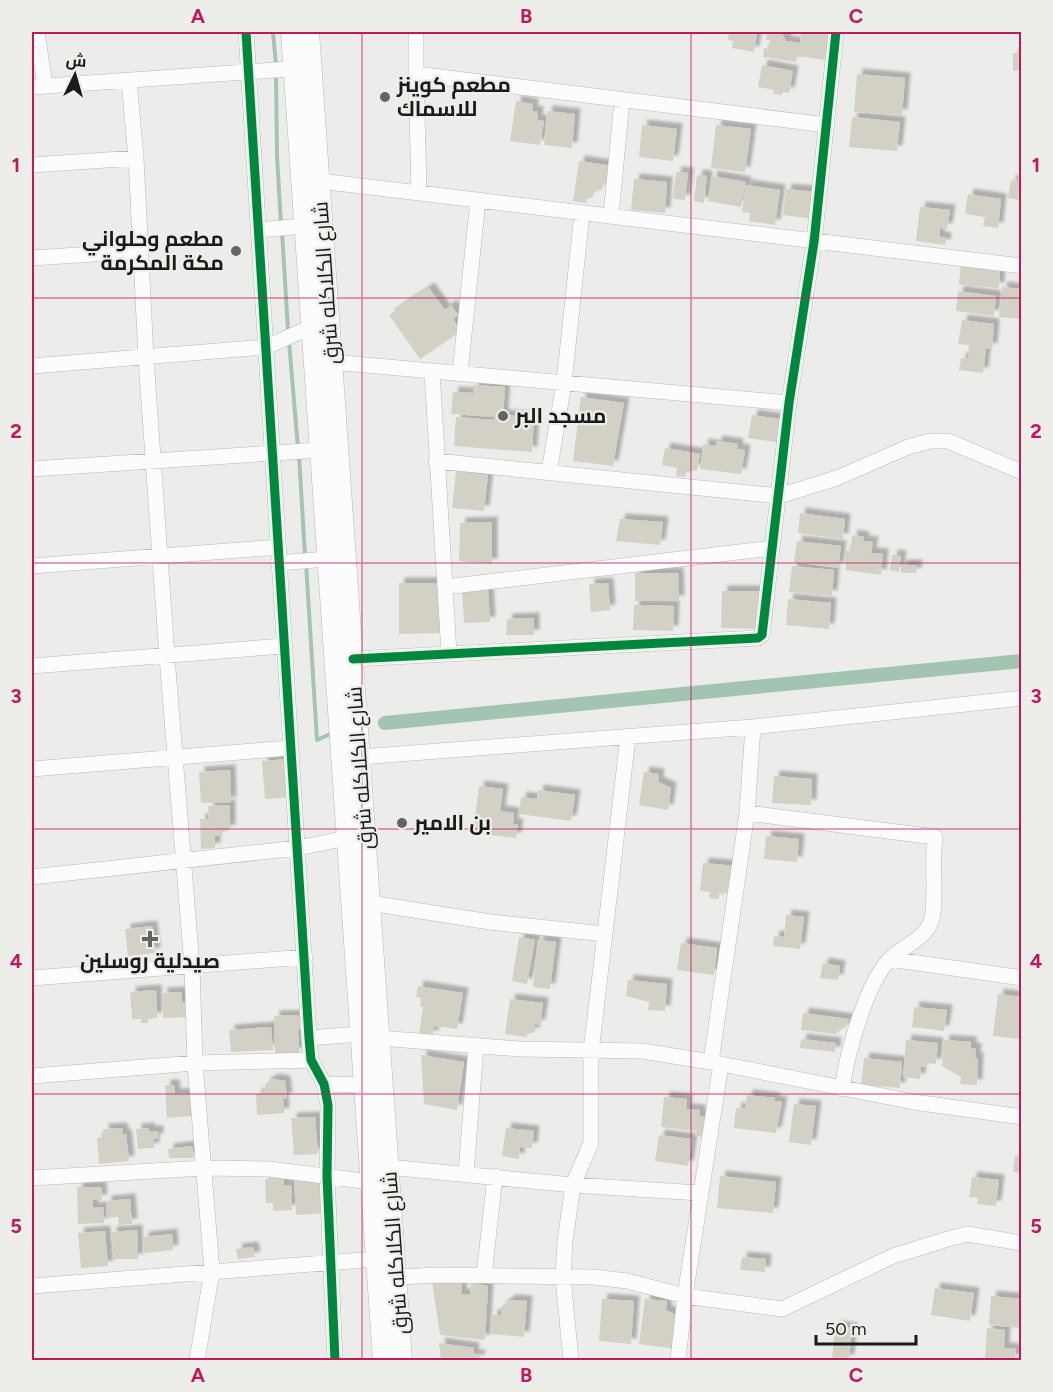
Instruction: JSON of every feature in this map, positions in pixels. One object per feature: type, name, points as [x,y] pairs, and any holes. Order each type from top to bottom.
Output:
[{"type":"street","points":[[37,32],[38,87],[303,68]]},
{"type":"street","points":[[246,32],[289,748],[298,848],[309,1038],[311,1060],[324,1084],[328,1105],[327,1176],[335,1360]]},
{"type":"street","name":"شارع الكلاكله شرق","points":[[291,32],[303,68],[320,181],[360,757],[370,903],[370,1036],[364,1085],[370,1182],[383,1272],[402,1360]]},
{"type":"street","name":"شارع الكلاكله شرق","points":[[309,32],[303,68],[305,226],[311,327],[347,838],[388,1167],[383,1272],[383,1360]]},
{"type":"street","points":[[416,32],[419,192]]},
{"type":"street","points":[[353,659],[758,639],[764,629],[789,403],[814,242],[836,32]]},
{"type":"street","points":[[416,74],[827,125]]},
{"type":"street","points":[[129,81],[136,158],[146,358],[167,657],[192,966],[195,1063],[212,1271],[197,1360]]},
{"type":"street","points":[[611,216],[622,100]]},
{"type":"street","points":[[32,165],[136,158]]},
{"type":"street","points":[[320,181],[1022,266]]},
{"type":"street","points":[[460,374],[478,200]]},
{"type":"street","points":[[549,472],[564,383],[582,213]]},
{"type":"street","points":[[258,230],[305,226]]},
{"type":"street","points":[[32,258],[141,251]]},
{"type":"street","points":[[32,366],[266,347],[311,327]]},
{"type":"street","points":[[332,362],[789,403]]},
{"type":"street","points":[[432,371],[449,654]]},
{"type":"street","points":[[436,461],[779,496],[837,478],[876,460],[930,441],[948,441],[971,449],[1009,469],[1022,472]]},
{"type":"street","points":[[32,469],[320,450]]},
{"type":"street","points":[[32,566],[278,547]]},
{"type":"street","points":[[445,587],[772,548]]},
{"type":"street","points":[[278,563],[328,559]]},
{"type":"street","points":[[32,666],[283,646]]},
{"type":"street","points":[[360,757],[753,727],[1022,698]]},
{"type":"street","points":[[678,1360],[747,813],[753,727]]},
{"type":"street","points":[[571,1360],[563,1278],[573,1185],[591,1143],[591,1052],[628,737]]},
{"type":"street","points":[[32,770],[289,748]]},
{"type":"street","points":[[747,813],[935,837],[932,856],[932,922],[925,932],[890,959],[878,974],[848,1053],[842,1089]]},
{"type":"street","points":[[32,877],[298,848],[347,838]]},
{"type":"street","points":[[370,903],[480,920],[605,934]]},
{"type":"street","points":[[32,978],[305,957]]},
{"type":"street","points":[[890,959],[1022,978]]},
{"type":"street","points":[[309,1038],[370,1036],[476,1046],[591,1052],[642,1051],[716,1063],[842,1089],[1022,1117]]},
{"type":"street","points":[[466,1173],[476,1046]]},
{"type":"street","points":[[32,1076],[195,1063],[311,1060]]},
{"type":"street","points":[[324,1084],[364,1085]]},
{"type":"street","points":[[388,1167],[573,1185],[700,1193]]},
{"type":"street","points":[[32,1178],[204,1168],[269,1169],[370,1182]]},
{"type":"street","points":[[483,1276],[495,1176]]},
{"type":"street","points":[[32,1286],[331,1264],[383,1272],[563,1278],[594,1276],[685,1296],[782,1309],[893,1256],[948,1239],[967,1234],[1022,1244]]},
{"type":"building","points":[[729,32],[757,32],[754,52],[732,48],[733,41],[728,40]]},
{"type":"building","points":[[767,32],[781,32],[786,41],[800,43],[801,32],[824,32],[831,36],[831,61],[797,56],[796,62],[763,57],[764,48],[769,49],[770,40],[766,40]]},
{"type":"building","points":[[1013,53],[1022,53],[1022,70],[1013,71]]},
{"type":"building","points":[[762,65],[793,71],[789,93],[773,94],[774,90],[758,87]]},
{"type":"building","points":[[857,74],[905,78],[902,115],[854,112]]},
{"type":"building","points":[[516,101],[533,104],[532,111],[538,112],[537,120],[544,121],[540,145],[510,141]]},
{"type":"building","points":[[547,111],[575,114],[572,148],[544,145]]},
{"type":"building","points":[[852,117],[900,122],[897,151],[849,147]]},
{"type":"building","points":[[642,125],[677,129],[673,161],[639,157]]},
{"type":"building","points":[[716,125],[751,129],[745,172],[711,168]]},
{"type":"building","points":[[579,161],[613,166],[610,185],[603,184],[602,190],[594,189],[593,196],[588,195],[586,203],[573,201]]},
{"type":"building","points":[[1020,161],[1019,200],[1008,198],[1011,180],[1018,181]]},
{"type":"building","points":[[676,172],[688,173],[685,200],[673,199]]},
{"type":"building","points":[[697,175],[707,176],[704,203],[694,201]]},
{"type":"building","points":[[712,176],[746,182],[741,207],[708,201]]},
{"type":"building","points":[[634,179],[667,182],[665,213],[631,210]]},
{"type":"building","points":[[746,185],[780,190],[775,225],[749,221],[750,213],[742,212]]},
{"type":"building","points":[[786,189],[818,192],[814,219],[783,215]]},
{"type":"building","points":[[968,194],[1001,199],[998,228],[983,226],[985,217],[965,214]]},
{"type":"building","points":[[920,207],[950,210],[947,229],[940,228],[939,237],[946,238],[945,245],[916,241]]},
{"type":"building","points":[[961,264],[1000,267],[999,288],[959,285]]},
{"type":"building","points":[[1002,287],[1022,289],[1022,319],[999,317]]},
{"type":"building","points":[[429,288],[445,310],[451,305],[458,315],[453,319],[461,331],[420,359],[389,315]]},
{"type":"building","points":[[958,291],[996,296],[994,316],[956,311]]},
{"type":"building","points":[[962,320],[994,324],[992,349],[986,348],[983,373],[959,370],[961,358],[968,359],[969,345],[958,344]]},
{"type":"building","points":[[473,385],[505,387],[503,415],[534,417],[532,452],[454,446],[456,417],[494,420],[494,417],[451,414],[453,392],[473,393]]},
{"type":"building","points":[[581,397],[624,403],[613,466],[573,461]]},
{"type":"building","points":[[752,415],[786,420],[783,443],[748,438]]},
{"type":"building","points":[[717,441],[738,444],[737,449],[745,450],[741,474],[700,469],[703,444],[716,446]]},
{"type":"building","points":[[665,448],[700,454],[697,471],[687,469],[685,477],[676,476],[677,468],[662,465]]},
{"type":"building","points":[[456,471],[488,475],[484,511],[452,508]]},
{"type":"building","points":[[800,513],[845,519],[843,539],[798,533]]},
{"type":"building","points":[[620,519],[663,522],[660,545],[616,541]]},
{"type":"building","points":[[492,522],[492,564],[459,561],[460,523]]},
{"type":"building","points":[[852,535],[864,537],[863,541],[873,542],[871,553],[883,554],[881,575],[846,570],[845,551],[850,551]]},
{"type":"building","points":[[797,541],[841,546],[838,568],[794,562]]},
{"type":"building","points":[[892,555],[901,556],[899,572],[890,570]]},
{"type":"building","points":[[901,565],[917,565],[916,573],[901,573]]},
{"type":"building","points":[[792,566],[834,570],[832,596],[789,592]]},
{"type":"building","points":[[635,573],[678,573],[679,601],[635,601]]},
{"type":"building","points":[[399,583],[440,583],[441,633],[399,634]]},
{"type":"building","points":[[608,583],[610,610],[591,612],[589,584]]},
{"type":"building","points":[[488,589],[490,622],[464,623],[462,590]]},
{"type":"building","points":[[722,591],[768,591],[764,629],[721,628]]},
{"type":"building","points":[[788,599],[831,603],[829,629],[786,625]]},
{"type":"building","points":[[634,605],[674,606],[673,631],[633,630]]},
{"type":"building","points":[[534,618],[534,635],[506,635],[507,619]]},
{"type":"building","points":[[290,759],[293,797],[265,799],[262,761]]},
{"type":"building","points":[[230,770],[231,802],[201,803],[199,772]]},
{"type":"building","points":[[644,772],[659,774],[658,782],[671,788],[668,810],[639,805]]},
{"type":"building","points":[[774,776],[812,779],[811,805],[772,803]]},
{"type":"building","points":[[479,786],[503,789],[500,811],[514,813],[513,824],[518,824],[516,838],[473,833]]},
{"type":"building","points":[[538,790],[575,795],[571,821],[519,814],[521,797],[537,799]]},
{"type":"building","points":[[230,805],[230,830],[222,831],[222,836],[215,836],[215,848],[201,849],[200,819],[209,819],[208,806]]},
{"type":"building","points":[[766,836],[799,839],[797,862],[764,859]]},
{"type":"building","points":[[703,863],[736,866],[734,894],[719,892],[719,899],[709,898],[710,892],[700,891]]},
{"type":"building","points":[[786,915],[804,917],[800,949],[773,946],[774,936],[784,937]]},
{"type":"building","points":[[152,926],[155,953],[128,956],[125,929]]},
{"type":"building","points":[[519,937],[535,940],[527,984],[512,981]]},
{"type":"building","points":[[538,940],[556,942],[550,989],[533,987]]},
{"type":"building","points":[[681,943],[717,948],[714,975],[677,970]]},
{"type":"building","points":[[823,963],[840,966],[838,980],[820,978]]},
{"type":"building","points":[[628,980],[667,984],[665,1011],[648,1010],[649,1002],[626,996]]},
{"type":"building","points":[[418,986],[463,993],[457,1029],[434,1026],[433,1036],[419,1034],[423,1007],[420,1006],[421,998],[416,997]]},
{"type":"building","points":[[156,990],[157,1018],[148,1018],[148,1023],[141,1023],[141,1019],[132,1019],[130,992]]},
{"type":"building","points":[[181,992],[182,1002],[191,1002],[192,1017],[163,1018],[162,993]]},
{"type":"building","points":[[998,994],[1022,997],[1022,1039],[993,1036]]},
{"type":"building","points":[[510,999],[543,1003],[540,1025],[535,1024],[535,1032],[527,1034],[527,1037],[505,1034]]},
{"type":"building","points":[[914,1007],[947,1010],[944,1031],[912,1027]]},
{"type":"building","points":[[803,1013],[849,1019],[845,1027],[835,1034],[801,1030]]},
{"type":"building","points":[[307,1015],[308,1030],[298,1030],[299,1053],[275,1054],[274,1016]]},
{"type":"building","points":[[271,1027],[273,1050],[231,1052],[229,1030]]},
{"type":"building","points":[[801,1039],[836,1043],[835,1052],[800,1048]]},
{"type":"building","points":[[906,1040],[938,1043],[936,1064],[926,1063],[926,1067],[921,1067],[920,1079],[903,1077]]},
{"type":"building","points":[[944,1040],[971,1042],[971,1048],[976,1049],[975,1058],[978,1058],[977,1085],[960,1084],[961,1077],[942,1066]]},
{"type":"building","points":[[421,1055],[464,1062],[457,1110],[424,1104]]},
{"type":"building","points":[[864,1058],[902,1062],[900,1088],[861,1085]]},
{"type":"building","points":[[273,1079],[285,1081],[287,1098],[283,1099],[284,1113],[257,1115],[256,1094],[263,1094],[266,1083]]},
{"type":"building","points":[[165,1085],[174,1085],[175,1094],[190,1093],[192,1116],[167,1118]]},
{"type":"building","points":[[747,1095],[775,1098],[774,1101],[782,1102],[776,1133],[734,1128],[736,1108],[745,1109]]},
{"type":"building","points":[[664,1097],[687,1099],[686,1109],[700,1110],[700,1116],[710,1117],[707,1137],[695,1136],[696,1131],[661,1127]]},
{"type":"building","points":[[794,1104],[816,1106],[811,1145],[789,1142]]},
{"type":"building","points":[[315,1117],[318,1154],[294,1155],[291,1118]]},
{"type":"building","points":[[122,1128],[123,1135],[126,1134],[129,1161],[99,1164],[97,1138],[104,1137],[103,1129]]},
{"type":"building","points":[[149,1128],[149,1131],[158,1131],[158,1138],[154,1139],[154,1148],[138,1149],[136,1129]]},
{"type":"building","points":[[506,1128],[534,1131],[532,1148],[520,1147],[519,1159],[502,1156]]},
{"type":"building","points":[[659,1135],[692,1139],[688,1166],[655,1161]]},
{"type":"building","points":[[192,1146],[194,1158],[169,1158],[168,1149]]},
{"type":"building","points":[[1020,1150],[1022,1173],[1013,1172],[1015,1155],[1019,1156]]},
{"type":"building","points":[[273,1175],[284,1178],[284,1185],[291,1185],[292,1210],[273,1211],[273,1203],[266,1203],[265,1180]]},
{"type":"building","points":[[720,1176],[776,1182],[773,1213],[717,1208]]},
{"type":"building","points":[[326,1177],[328,1213],[296,1215],[294,1178]]},
{"type":"building","points":[[972,1177],[999,1180],[996,1206],[977,1204],[978,1198],[969,1197]]},
{"type":"building","points":[[77,1187],[101,1187],[102,1200],[93,1200],[93,1208],[103,1207],[104,1223],[78,1224]]},
{"type":"building","points":[[130,1199],[132,1224],[119,1225],[118,1217],[107,1218],[106,1201]]},
{"type":"building","points":[[137,1230],[138,1259],[114,1259],[111,1232]]},
{"type":"building","points":[[105,1231],[108,1266],[81,1268],[78,1233]]},
{"type":"building","points":[[172,1234],[173,1250],[144,1253],[143,1237]]},
{"type":"building","points":[[253,1247],[255,1257],[238,1259],[236,1249]]},
{"type":"building","points":[[742,1257],[766,1259],[765,1272],[740,1270]]},
{"type":"building","points":[[432,1281],[462,1283],[461,1294],[470,1295],[471,1283],[488,1286],[485,1340],[440,1335]]},
{"type":"building","points":[[935,1288],[974,1293],[970,1321],[931,1315]]},
{"type":"building","points":[[991,1296],[1022,1299],[1022,1328],[989,1325]]},
{"type":"building","points":[[602,1299],[634,1301],[631,1344],[599,1341]]},
{"type":"building","points":[[645,1299],[667,1301],[666,1310],[674,1314],[676,1349],[639,1344]]},
{"type":"building","points":[[510,1300],[527,1301],[524,1337],[491,1334],[492,1315],[501,1315],[501,1307]]},
{"type":"building","points":[[835,1326],[852,1328],[849,1360],[832,1360]]},
{"type":"building","points":[[987,1328],[1005,1330],[1004,1348],[1016,1349],[1015,1360],[985,1360]]},
{"type":"building","points":[[439,1343],[474,1348],[473,1355],[480,1355],[479,1360],[441,1360]]},
{"type":"waterway","points":[[273,32],[276,65]]},
{"type":"waterway","points":[[276,72],[281,224]]},
{"type":"waterway","points":[[282,231],[288,331]]},
{"type":"waterway","points":[[289,342],[298,448]]},
{"type":"waterway","points":[[299,455],[305,556]]},
{"type":"waterway","points":[[306,563],[317,740],[332,733]]},
{"type":"waterway","points":[[385,723],[1022,661]]},
{"type":"cycle path","points":[[246,32],[309,1038],[311,1060],[324,1084],[328,1105],[327,1176],[335,1360]]},
{"type":"cycle path","points":[[353,659],[758,638],[762,635],[789,403],[814,242],[836,32]]},
{"type":"place","name":"مطعم كوينز للاسماك","points":[[385,97]]},
{"type":"place","name":"مطعم وحلواني مكة المكرمة","points":[[236,251]]},
{"type":"place","name":"مسجد البر","points":[[503,416]]},
{"type":"place","name":"بن الامير","points":[[402,823]]},
{"type":"place","name":"صيدلية روسلين","points":[[150,939]]}]
